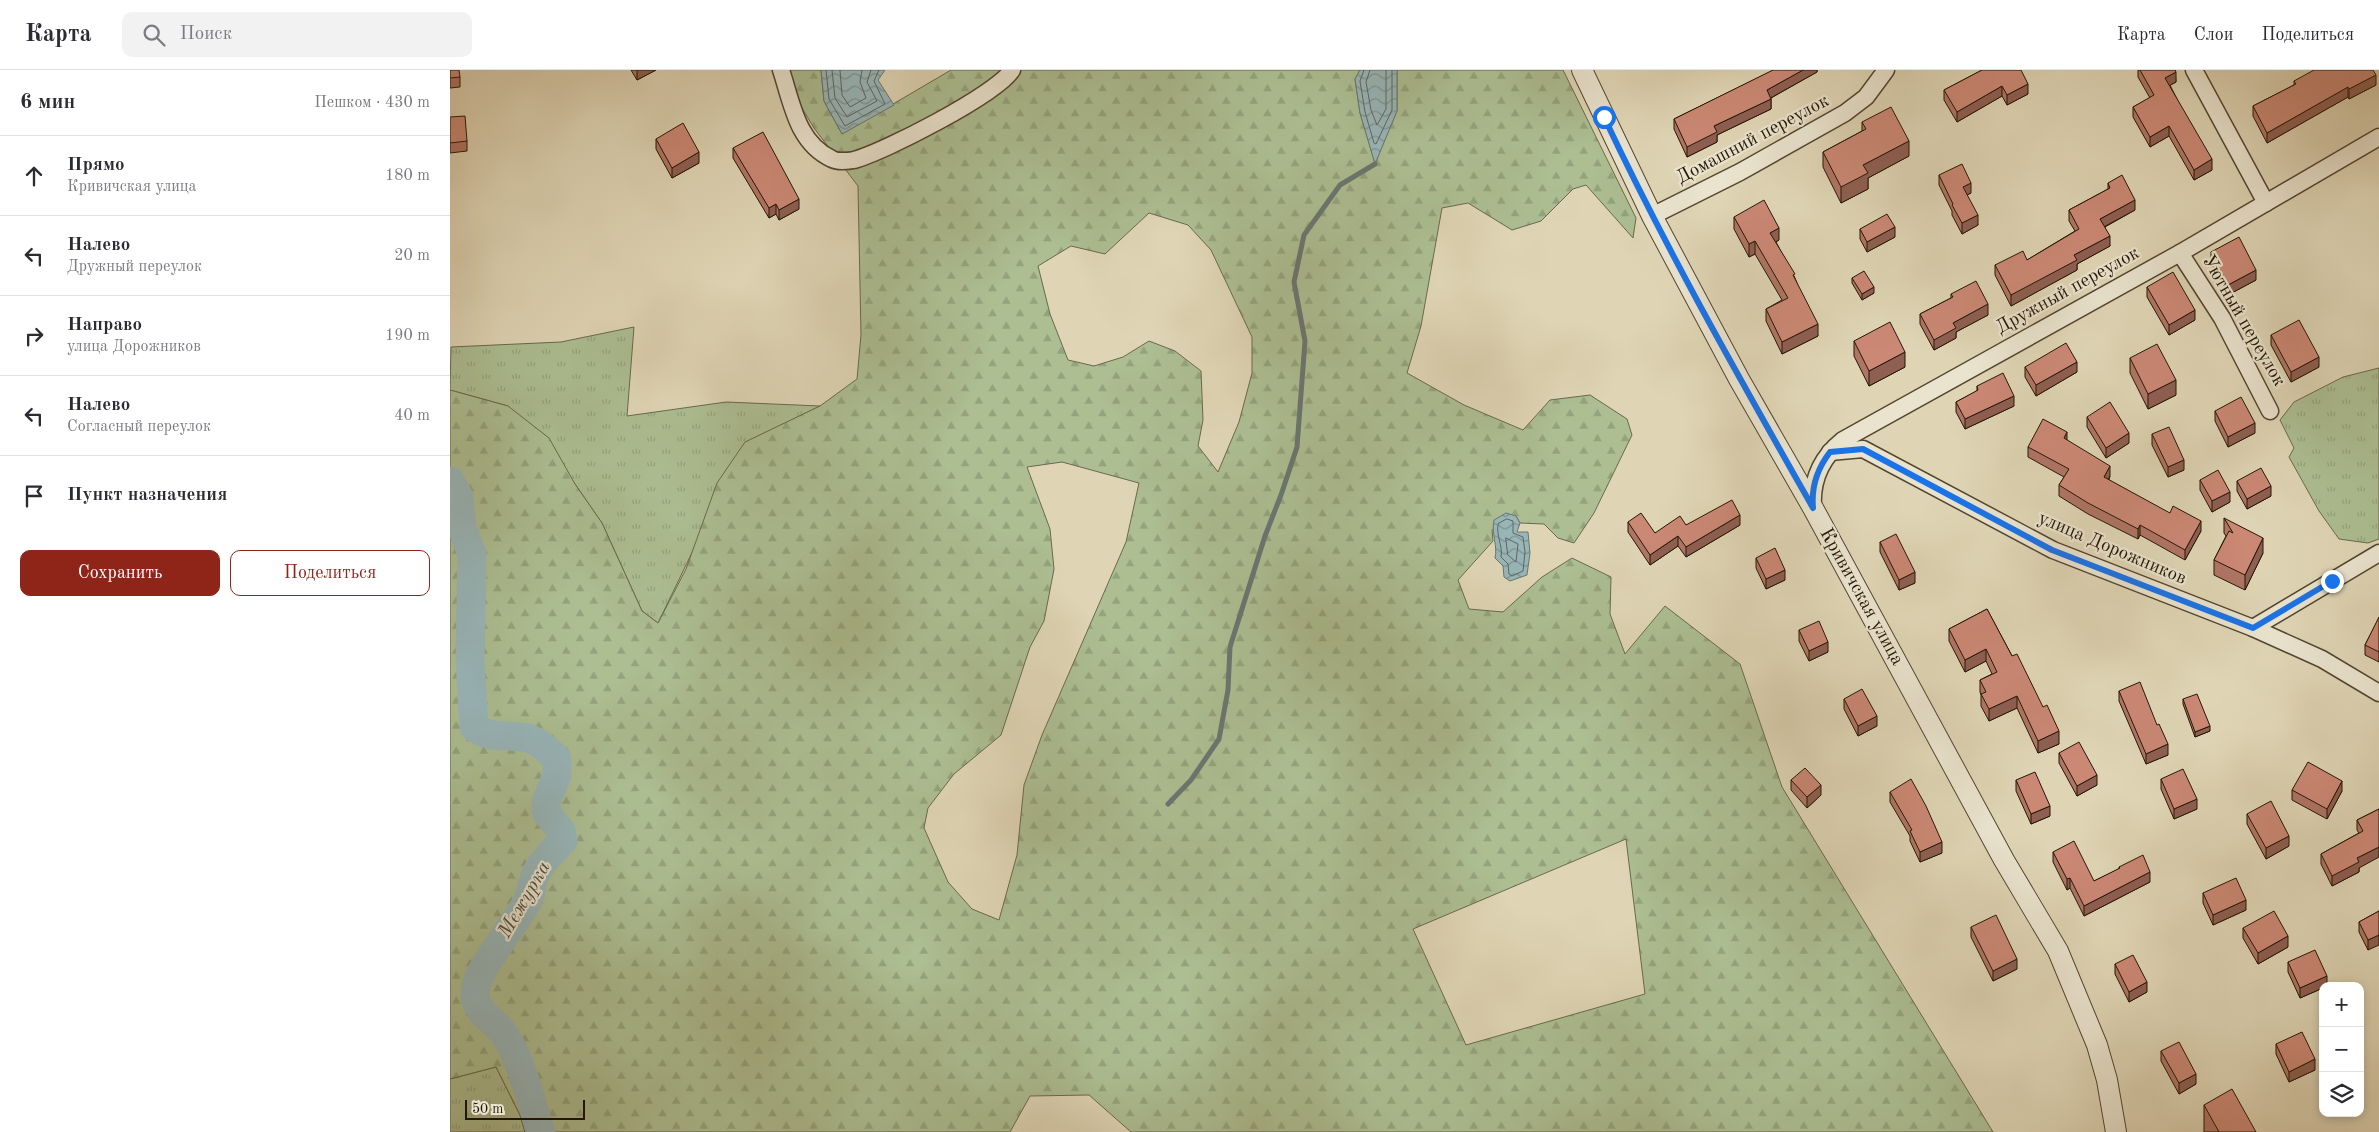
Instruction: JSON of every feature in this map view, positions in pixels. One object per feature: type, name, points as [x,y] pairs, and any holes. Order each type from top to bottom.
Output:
[{"type":"street","points":[[781,70],[798,122],[808,142],[834,160],[854,160],[918,132],[991,90],[1012,70]]},
{"type":"street","name":"Кривичская улица","points":[[1582,70],[1652,216],[1739,379],[1813,508],[2004,860],[2058,952],[2097,1045],[2109,1090],[2116,1132]]},
{"type":"street","name":"Домашний переулок","points":[[1652,216],[1740,172],[1845,113],[1866,97],[1886,70]]},
{"type":"street","points":[[2194,70],[2266,204]]},
{"type":"street","name":"Дружный переулок","points":[[1813,508],[1814,482],[1820,466],[1830,452],[1843,440],[2180,253],[2379,137]]},
{"type":"street","name":"Уютный переулок","points":[[2180,253],[2222,318],[2270,410]]},
{"type":"street","name":"улица Дорожников","points":[[1830,452],[1863,449],[2052,550],[2253,628],[2322,659],[2379,693]]},
{"type":"street","points":[[2253,628],[2379,553]]},
{"type":"green space","points":[[779,70],[821,70],[824,101],[842,134],[951,70],[1360,70],[1355,79],[1360,113],[1375,163],[1397,111],[1397,70],[1563,70],[1636,218],[1633,238],[1586,185],[1573,189],[1541,221],[1512,230],[1468,203],[1442,208],[1421,326],[1407,373],[1464,405],[1523,430],[1550,400],[1590,395],[1627,419],[1632,435],[1594,513],[1574,543],[1558,538],[1544,524],[1520,523],[1516,516],[1492,530],[1493,541],[1458,580],[1469,609],[1503,612],[1542,577],[1572,558],[1611,577],[1610,614],[1625,654],[1665,606],[1740,664],[1782,787],[1993,1132],[1131,1132],[1089,1095],[1030,1096],[1010,1132],[525,1132],[520,1115],[496,1067],[450,1079],[450,390],[508,406],[549,438],[575,484],[602,523],[642,611],[658,623],[686,569],[717,483],[745,442],[820,406],[857,379],[861,335],[858,186],[814,128]],"holes":[[[1149,213],[1188,225],[1211,250],[1252,337],[1252,373],[1239,422],[1218,472],[1198,446],[1203,420],[1201,371],[1175,351],[1149,341],[1123,357],[1094,366],[1068,360],[1050,314],[1038,266],[1071,246],[1105,254]],[[1062,462],[1139,483],[1126,542],[1042,735],[1024,785],[1017,855],[999,920],[972,909],[948,882],[924,828],[928,808],[954,774],[1001,735],[1030,647],[1044,621],[1054,569],[1050,529],[1027,467]],[[1626,839],[1645,994],[1466,1045],[1413,929]]]},
{"type":"green space","points":[[634,327],[627,416],[726,402],[820,406],[745,443],[658,623],[642,611],[602,523],[575,484],[508,406],[450,390],[451,347],[561,342]]},
{"type":"green space","points":[[2379,368],[2379,539],[2368,543],[2339,539],[2319,511],[2289,457],[2294,448],[2280,420],[2294,402],[2343,377]]},
{"type":"green space","points":[[496,1067],[520,1115],[525,1132],[450,1132],[450,1079]]},
{"type":"water","points":[[821,70],[885,70],[878,80],[894,105],[842,134],[824,101]]},
{"type":"water","points":[[1360,70],[1397,70],[1397,111],[1375,164],[1360,113],[1355,79]]},
{"type":"water","points":[[1506,513],[1516,516],[1520,523],[1517,532],[1528,532],[1530,553],[1527,575],[1510,581],[1504,577],[1503,566],[1495,558],[1496,549],[1493,530],[1494,520]]},
{"type":"building","points":[[450,70],[459,70],[460,77],[450,78]]},
{"type":"building","points":[[1773,70],[1803,70],[1767,90],[1771,99],[1714,126],[1717,132],[1687,147],[1674,119]]},
{"type":"building","points":[[1982,70],[2021,70],[2028,84],[2007,95],[2002,86],[1957,112],[1944,90]]},
{"type":"building","points":[[2140,70],[2175,70],[2176,72],[2165,78],[2212,159],[2194,170],[2169,126],[2150,137],[2133,107],[2154,95]]},
{"type":"building","points":[[2314,70],[2373,70],[2376,75],[2349,89],[2348,87],[2267,133],[2253,106],[2296,84],[2294,81]]},
{"type":"building","points":[[1891,107],[1909,141],[1863,165],[1868,173],[1841,187],[1823,152],[1866,129],[1862,122]]},
{"type":"building","points":[[465,116],[467,141],[450,143],[450,117]]},
{"type":"building","points":[[683,123],[699,152],[672,168],[656,139]]},
{"type":"building","points":[[763,132],[799,199],[779,210],[776,204],[769,208],[733,148]]},
{"type":"building","points":[[1962,164],[1971,183],[1963,187],[1978,215],[1962,223],[1939,175]]},
{"type":"building","points":[[2122,175],[2135,200],[2100,219],[2110,236],[2074,255],[2077,260],[2011,295],[1995,265],[2023,251],[2027,260],[2079,229],[2069,210],[2110,188],[2108,183]]},
{"type":"building","points":[[1764,200],[1779,228],[1770,233],[1795,274],[1793,275],[1818,324],[1782,342],[1766,309],[1788,298],[1755,241],[1749,244],[1734,217]]},
{"type":"building","points":[[1887,214],[1895,227],[1867,242],[1860,229]]},
{"type":"building","points":[[2239,237],[2256,270],[2228,285],[2211,252]]},
{"type":"building","points":[[1864,271],[1874,287],[1862,294],[1852,278]]},
{"type":"building","points":[[2173,272],[2195,310],[2169,325],[2147,287]]},
{"type":"building","points":[[1976,281],[1988,304],[1953,323],[1956,328],[1934,340],[1920,314],[1953,297],[1951,294]]},
{"type":"building","points":[[2299,320],[2319,357],[2291,372],[2271,335]]},
{"type":"building","points":[[1890,322],[1905,352],[1869,371],[1854,341]]},
{"type":"building","points":[[2066,343],[2077,362],[2036,385],[2025,367]]},
{"type":"building","points":[[2157,344],[2176,380],[2148,394],[2130,358]]},
{"type":"building","points":[[2003,373],[2014,396],[1965,419],[1956,402],[1978,390],[1977,386]]},
{"type":"building","points":[[2241,397],[2255,423],[2228,437],[2215,411]]},
{"type":"building","points":[[2110,402],[2129,433],[2106,448],[2087,417]]},
{"type":"building","points":[[2043,419],[2067,432],[2064,438],[2110,466],[2104,477],[2170,513],[2173,506],[2201,521],[2185,550],[2140,525],[2138,529],[2088,503],[2059,485],[2069,469],[2028,447]]},
{"type":"building","points":[[2169,427],[2184,460],[2168,467],[2152,434]]},
{"type":"building","points":[[2261,468],[2271,486],[2247,499],[2237,481]]},
{"type":"building","points":[[2218,470],[2230,492],[2212,501],[2200,480]]},
{"type":"building","points":[[1732,500],[1740,515],[1686,547],[1678,536],[1650,555],[1628,522],[1641,513],[1655,533],[1680,516],[1686,525]]},
{"type":"building","points":[[2224,518],[2263,538],[2245,575],[2214,560],[2229,531],[2233,533]]},
{"type":"building","points":[[1896,534],[1915,572],[1899,580],[1880,542]]},
{"type":"building","points":[[1775,548],[1785,570],[1766,579],[1756,558]]},
{"type":"building","points":[[1987,609],[2012,656],[2017,654],[2043,707],[2047,705],[2059,731],[2038,741],[2017,696],[1989,709],[1981,694],[1986,692],[1980,680],[1997,672],[1986,649],[1965,660],[1949,629]]},
{"type":"building","points":[[2379,617],[2379,652],[2365,645]]},
{"type":"building","points":[[1819,621],[1828,642],[1809,651],[1799,630]]},
{"type":"building","points":[[2140,682],[2157,725],[2159,724],[2168,744],[2146,754],[2119,691]]},
{"type":"building","points":[[1862,689],[1877,716],[1858,726],[1844,699]]},
{"type":"building","points":[[2197,694],[2210,726],[2195,732],[2183,699]]},
{"type":"building","points":[[2079,742],[2097,775],[2077,786],[2059,753]]},
{"type":"building","points":[[2308,762],[2342,781],[2327,809],[2292,790]]},
{"type":"building","points":[[1805,768],[1821,785],[1807,797],[1791,780]]},
{"type":"building","points":[[2183,769],[2197,799],[2174,809],[2161,779]]},
{"type":"building","points":[[2035,772],[2050,806],[2031,814],[2016,780]]},
{"type":"building","points":[[1911,779],[1926,806],[1942,842],[1920,852],[1910,831],[1912,830],[1890,792]]},
{"type":"building","points":[[2271,801],[2289,836],[2266,848],[2247,814]]},
{"type":"building","points":[[2379,809],[2379,847],[2357,858],[2359,862],[2332,876],[2321,854],[2363,831],[2357,820]]},
{"type":"building","points":[[2074,841],[2094,881],[2143,855],[2150,872],[2084,906],[2070,878],[2067,879],[2053,852]]},
{"type":"building","points":[[2236,878],[2246,900],[2213,915],[2203,893]]},
{"type":"building","points":[[2274,911],[2288,936],[2258,953],[2243,928]]},
{"type":"building","points":[[2379,911],[2379,935],[2368,940],[2359,922]]},
{"type":"building","points":[[1996,915],[2017,959],[1993,971],[1971,927]]},
{"type":"building","points":[[2315,950],[2327,976],[2300,988],[2288,962]]},
{"type":"building","points":[[2133,955],[2147,982],[2129,992],[2115,964]]},
{"type":"building","points":[[2302,1032],[2315,1059],[2289,1072],[2276,1044]]},
{"type":"building","points":[[2179,1042],[2196,1074],[2179,1083],[2161,1051]]},
{"type":"building","points":[[2232,1089],[2256,1132],[2219,1132],[2204,1105]]},
{"type":"waterway","points":[[1168,804],[1191,780],[1219,739],[1228,690],[1230,647],[1265,536],[1297,447],[1305,341],[1294,282],[1304,235],[1340,185],[1375,164]]},
{"type":"waterway","name":"Межурка","points":[[450,481],[459,497],[462,528],[472,554],[470,661],[474,727],[479,731],[492,735],[531,739],[544,747],[557,759],[557,775],[546,802],[546,812],[561,831],[563,841],[540,866],[527,902],[488,961],[476,985],[475,994],[481,1011],[501,1030],[514,1052],[541,1132]]},
{"type":"route","points":[[1604,117],[1652,216],[1739,379],[1813,508],[1814,482],[1824,459],[1830,452],[1863,449],[2052,550],[2253,628],[2332,581]]}]
